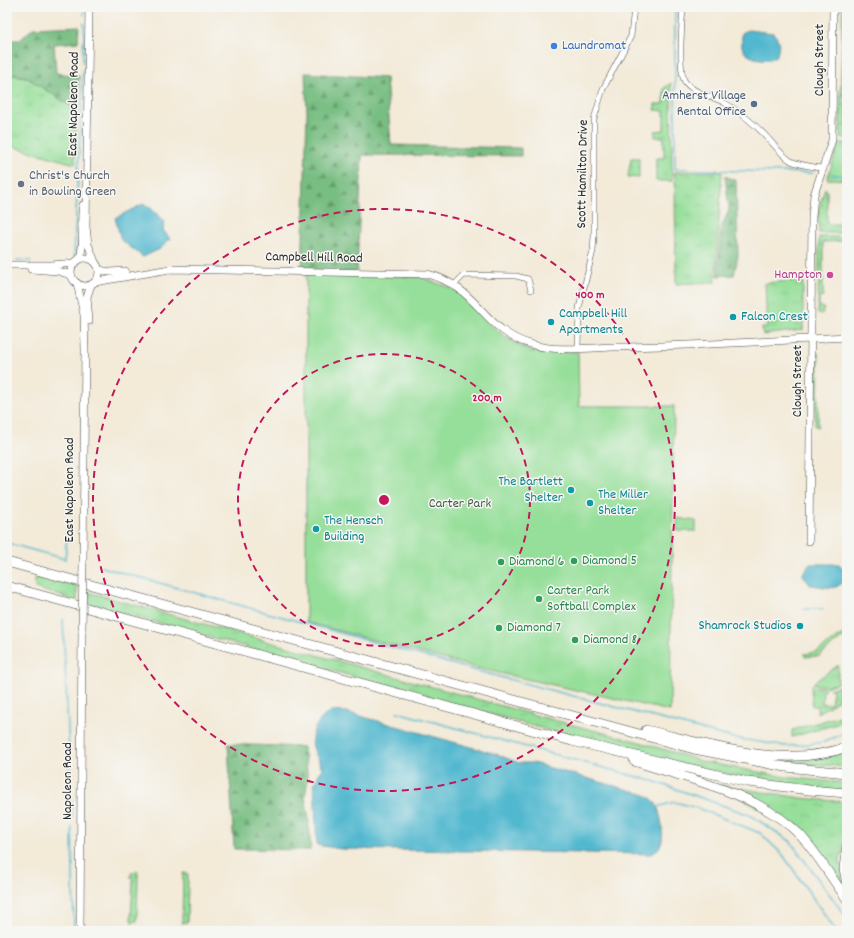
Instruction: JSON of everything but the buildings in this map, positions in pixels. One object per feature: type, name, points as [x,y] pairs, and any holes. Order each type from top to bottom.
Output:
[{"type":"highway","points":[[7,562],[694,749],[743,760],[806,770],[847,773]]},
{"type":"highway","points":[[7,586],[572,741],[748,782],[802,790],[847,793]]},
{"type":"highway","points":[[580,718],[634,727],[730,749],[780,756],[813,755],[847,747]]},
{"type":"highway","points":[[572,741],[728,792],[774,814],[792,827],[809,846],[847,899]]},
{"type":"highway","points":[[847,846],[844,868],[847,885]]},
{"type":"main road","name":"East Napoleon Road","points":[[89,7],[85,202],[86,236],[94,262]]},
{"type":"main road","name":"Clough Street","points":[[809,541],[812,217],[814,195],[824,170],[832,140],[833,7]]},
{"type":"main road","name":"East Napoleon Road","points":[[77,262],[82,248],[81,216],[85,202]]},
{"type":"main road","points":[[7,265],[51,265],[77,262],[87,259],[94,262],[99,270],[99,276],[93,283],[85,286],[76,283],[71,275],[72,268],[77,262]]},
{"type":"main road","points":[[19,265],[30,269],[58,271],[71,275]]},
{"type":"main road","name":"Campbell Hill Road","points":[[99,270],[114,272],[162,267],[170,269]]},
{"type":"main road","name":"Campbell Hill Road","points":[[93,283],[170,269],[416,274],[438,277],[467,294],[497,327],[515,339],[531,345],[549,348],[677,346],[847,337]]},
{"type":"main road","name":"East Napoleon Road","points":[[76,283],[84,315],[85,350],[82,630]]},
{"type":"main road","name":"East Napoleon Road","points":[[85,350],[87,347],[89,329],[87,297],[93,283]]},
{"type":"main road","name":"Napoleon Road","points":[[80,931],[82,630]]},
{"type":"street","name":"Scott Hamilton Drive","points":[[578,347],[579,308],[593,251],[594,119],[603,89],[620,60],[631,36],[634,7]]},
{"type":"street","points":[[683,7],[682,70],[686,84],[693,89],[713,96],[736,110],[758,128],[778,150],[792,161],[824,170]]},
{"type":"street","points":[[454,285],[464,275],[516,276],[528,279],[531,290]]},
{"type":"green space","points":[[842,7],[847,7],[847,94],[842,94],[841,97],[847,98],[847,138],[840,138]]},
{"type":"green space","points":[[79,26],[78,42],[54,44],[56,73],[79,76],[77,110],[26,77],[7,74],[7,40],[20,40],[33,28]]},
{"type":"green space","points":[[305,73],[386,78],[391,145],[521,148],[521,156],[362,155],[357,272],[302,271],[307,112]]},
{"type":"green space","points":[[7,74],[26,77],[77,110],[75,164],[7,145]]},
{"type":"green space","points":[[671,83],[672,181],[656,181],[656,158],[664,158],[664,137],[655,137],[655,131],[664,130],[664,111],[655,110],[655,104],[664,104],[664,88]]},
{"type":"green space","points":[[839,143],[847,143],[847,180],[827,179]]},
{"type":"green space","points":[[631,158],[639,158],[639,178],[628,177]]},
{"type":"green space","points":[[675,172],[722,172],[715,282],[676,284]]},
{"type":"green space","points":[[725,176],[736,181],[738,256],[734,275],[717,276],[721,228],[729,210]]},
{"type":"green space","points":[[825,188],[827,191],[827,224],[847,224],[847,233],[819,233],[818,211]]},
{"type":"green space","points":[[819,237],[839,237],[843,241],[823,242],[823,297],[819,298],[819,306],[824,308],[822,314],[818,314]]},
{"type":"green space","name":"Carter Park","points":[[306,274],[420,277],[459,291],[493,327],[508,339],[532,352],[578,352],[579,406],[674,406],[670,711],[481,669],[306,622]]},
{"type":"green space","points":[[803,280],[803,330],[763,335],[762,328],[767,328],[765,283]]},
{"type":"green space","points":[[817,354],[819,354],[818,427],[815,426],[815,362]]},
{"type":"green space","points":[[677,518],[696,521],[696,531],[677,531]]},
{"type":"green space","points":[[40,577],[77,585],[77,601],[35,588],[35,579]]},
{"type":"green space","points":[[88,592],[542,717],[643,743],[704,762],[785,777],[847,783],[847,793],[779,786],[631,753],[86,603]]},
{"type":"green space","points":[[847,631],[847,634],[819,656],[805,657],[804,654],[817,652]]},
{"type":"green space","points":[[838,665],[838,683],[825,687],[813,683]]},
{"type":"green space","points":[[811,685],[825,689],[823,690],[822,703],[831,704],[833,689],[829,689],[839,686],[838,701],[835,701],[835,703],[817,713],[817,706],[812,706]]},
{"type":"green space","points":[[847,714],[847,721],[792,737],[792,730]]},
{"type":"green space","points":[[228,744],[304,747],[308,779],[305,797],[311,850],[234,849]]},
{"type":"green space","points":[[847,750],[847,767],[790,762],[790,760]]},
{"type":"green space","points":[[719,785],[801,798],[847,802],[847,838],[840,859],[844,890],[804,835]]},
{"type":"green space","points":[[137,871],[137,921],[132,922],[133,878],[130,877],[132,872]]},
{"type":"green space","points":[[183,873],[187,873],[188,875],[187,922],[182,923]]},
{"type":"water","points":[[748,30],[773,33],[779,44],[776,57],[772,59],[758,59],[749,56],[743,50],[742,46],[742,33]]},
{"type":"water","points":[[143,204],[152,209],[164,222],[163,230],[170,239],[160,249],[143,257],[121,240],[115,218]]},
{"type":"water","points":[[810,564],[839,564],[846,573],[843,580],[836,587],[832,588],[810,585],[803,576],[803,573]]},
{"type":"water","points":[[331,711],[346,712],[496,754],[519,763],[533,763],[643,794],[653,800],[660,814],[662,826],[661,845],[650,854],[341,849],[317,845],[314,784],[322,768],[312,742],[312,737],[317,724]]},
{"type":"waterway","points":[[84,15],[85,7]]},
{"type":"waterway","points":[[675,7],[675,169],[813,173]]},
{"type":"waterway","points":[[83,64],[84,23]]},
{"type":"waterway","points":[[74,256],[83,70]]},
{"type":"waterway","points":[[831,174],[847,176]]},
{"type":"waterway","points":[[16,260],[31,261]]},
{"type":"waterway","points":[[7,543],[65,559],[68,525]]},
{"type":"waterway","points":[[102,567],[470,669],[733,738],[786,746],[824,742],[847,732]]},
{"type":"waterway","points":[[802,609],[823,609]]},
{"type":"waterway","points":[[63,620],[72,817]]},
{"type":"waterway","points":[[397,712],[656,782],[750,815],[790,841],[847,918]]},
{"type":"waterway","points":[[657,807],[675,802],[697,808],[760,833],[783,855],[836,931]]},
{"type":"waterway","points":[[72,827],[74,931]]},
{"type":"place","name":"Laundromat","points":[[554,46]]},
{"type":"place","name":"Amherst Village Rental Office","points":[[754,104]]},
{"type":"place","name":"Christ's Church in Bowling Green","points":[[21,184]]},
{"type":"place","name":"Hampton","points":[[830,275]]},
{"type":"place","name":"Falcon Crest","points":[[733,317]]},
{"type":"place","name":"Campbell Hill Apartments","points":[[551,322]]},
{"type":"place","name":"The Bartlett Shelter","points":[[571,490]]},
{"type":"place","name":"The Miller Shelter","points":[[590,503]]},
{"type":"place","name":"The Hensch Building","points":[[316,529]]},
{"type":"place","name":"Diamond 5","points":[[574,561]]},
{"type":"place","name":"Diamond 6","points":[[501,562]]},
{"type":"place","name":"Carter Park Softball Complex","points":[[539,599]]},
{"type":"place","name":"Shamrock Studios","points":[[800,626]]},
{"type":"place","name":"Diamond 7","points":[[499,628]]},
{"type":"place","name":"Diamond 8","points":[[575,640]]}]
